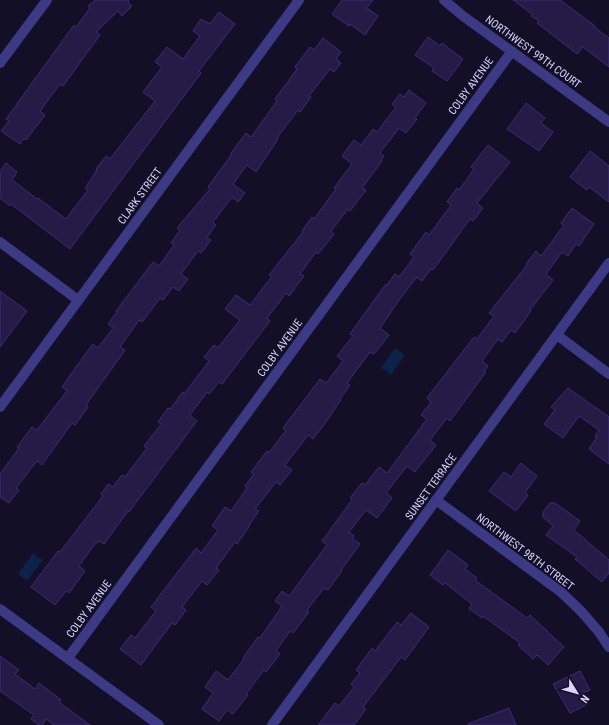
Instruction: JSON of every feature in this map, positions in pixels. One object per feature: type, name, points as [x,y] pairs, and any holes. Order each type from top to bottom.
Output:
[{"type":"street","points":[[0,63],[47,0]]},
{"type":"street","name":"CLARK STREET","points":[[0,407],[299,0]]},
{"type":"street","name":"NORTHWEST 99TH COURT","points":[[444,0],[609,122]]},
{"type":"street","name":"COLBY AVENUE","points":[[68,658],[512,51]]},
{"type":"street","points":[[0,242],[78,300]]},
{"type":"street","name":"SUNSET TERRACE","points":[[272,725],[609,263]]},
{"type":"street","points":[[557,335],[609,374]]},
{"type":"street","name":"NORTHWEST 98TH STREET","points":[[436,500],[561,592],[581,611],[609,648]]},
{"type":"street","points":[[0,608],[158,725]]},
{"type":"water","points":[[395,348],[405,355],[391,375],[381,368]]},
{"type":"water","points":[[33,553],[43,560],[27,581],[18,574]]},
{"type":"building","points":[[95,0],[129,0],[128,2],[132,6],[122,16],[118,11],[96,32],[100,35],[63,86],[60,84],[40,111],[45,115],[26,140],[24,138],[20,144],[1,131],[9,121],[6,119],[74,25],[76,27],[90,8],[88,6]]},
{"type":"building","points":[[342,0],[373,0],[367,8],[378,16],[365,35],[350,24],[349,26],[332,14]]},
{"type":"building","points":[[513,0],[560,0],[609,38],[609,67],[583,47],[577,54],[537,23],[539,21],[531,16],[532,14]]},
{"type":"building","points":[[219,12],[235,24],[199,71],[201,73],[70,249],[11,204],[10,206],[0,198],[0,171],[6,163],[17,172],[12,180],[66,219],[88,190],[85,188],[97,170],[96,169],[106,156],[110,159],[155,101],[143,92],[162,67],[155,62],[167,47],[183,59],[200,36],[193,31],[201,19],[210,24]]},
{"type":"building","points":[[428,37],[440,46],[442,43],[463,59],[447,81],[432,71],[434,68],[415,55]]},
{"type":"building","points":[[323,38],[341,52],[336,59],[341,63],[334,72],[330,69],[309,96],[311,97],[300,112],[298,110],[277,138],[278,139],[256,172],[247,165],[233,184],[245,193],[238,202],[232,197],[213,222],[216,225],[207,237],[211,240],[201,253],[198,251],[181,274],[188,279],[179,291],[173,287],[163,300],[160,298],[142,322],[139,320],[120,347],[125,350],[86,405],[88,407],[75,425],[72,423],[42,465],[37,461],[16,488],[19,490],[9,503],[0,497],[0,474],[19,448],[17,447],[32,427],[37,430],[67,391],[62,387],[93,344],[98,348],[113,328],[108,324],[117,312],[116,311],[153,262],[159,266],[174,245],[171,243],[180,230],[177,228],[210,189],[208,187],[246,133],[251,137],[277,101],[275,99],[297,69],[295,67],[310,47],[314,50]]},
{"type":"building","points":[[409,90],[426,103],[415,118],[417,119],[406,133],[399,128],[380,153],[384,156],[362,188],[366,190],[350,211],[348,209],[331,231],[334,234],[318,254],[316,252],[300,274],[304,276],[289,296],[286,293],[267,318],[270,321],[222,384],[219,382],[209,394],[207,392],[190,415],[197,421],[104,544],[99,541],[94,545],[79,566],[85,571],[69,593],[66,591],[55,605],[31,587],[103,496],[101,494],[108,484],[113,487],[122,475],[125,477],[147,448],[144,446],[161,424],[158,422],[168,408],[170,409],[183,392],[184,394],[209,361],[204,357],[214,345],[218,348],[240,320],[225,309],[236,295],[250,305],[272,276],[269,275],[303,232],[302,231],[312,217],[314,219],[352,164],[342,156],[354,140],[361,145],[373,129],[377,132],[396,107],[392,104],[400,94],[404,97]]},
{"type":"building","points":[[526,103],[545,118],[541,123],[553,132],[539,151],[507,129]]},
{"type":"building","points":[[488,145],[510,162],[477,203],[483,208],[473,221],[470,219],[433,270],[431,269],[422,281],[417,277],[402,296],[380,328],[389,335],[374,354],[370,352],[347,383],[350,385],[340,399],[341,400],[313,439],[308,435],[285,465],[292,470],[280,485],[276,482],[255,509],[259,511],[237,544],[235,542],[216,568],[219,570],[207,585],[202,581],[182,607],[186,610],[175,625],[172,623],[141,665],[120,649],[131,635],[135,638],[156,611],[151,607],[196,548],[201,553],[218,530],[212,526],[225,507],[231,511],[247,488],[245,486],[254,474],[251,472],[267,451],[269,453],[286,430],[283,428],[320,379],[326,383],[343,361],[337,356],[353,336],[350,334],[386,284],[387,285],[395,274],[399,277],[414,257],[410,254],[426,232],[429,235],[451,205],[447,202],[457,188],[459,190],[474,169],[471,167]]},
{"type":"building","points":[[590,151],[609,166],[609,202],[589,187],[587,190],[570,177]]},
{"type":"building","points":[[572,208],[594,224],[579,246],[576,244],[568,256],[562,252],[546,274],[553,280],[530,310],[531,311],[515,333],[511,330],[502,342],[498,339],[482,361],[488,366],[484,371],[486,372],[450,421],[447,418],[430,440],[436,445],[415,472],[407,466],[386,493],[392,498],[377,518],[366,510],[349,532],[354,536],[352,538],[360,544],[328,590],[324,588],[307,610],[309,612],[293,633],[290,631],[276,651],[280,654],[266,672],[264,670],[246,694],[248,695],[233,714],[227,710],[219,721],[202,709],[213,693],[205,687],[216,671],[228,680],[282,606],[275,601],[282,591],[289,596],[327,545],[322,541],[352,500],[350,498],[362,483],[365,485],[379,467],[387,473],[427,419],[421,415],[431,402],[427,398],[474,337],[477,339],[494,316],[489,313],[527,265],[526,264],[536,251],[541,256],[564,225],[561,223]]},
{"type":"building","points":[[0,291],[27,311],[0,347]]},
{"type":"building","points":[[568,388],[609,417],[609,464],[589,449],[597,437],[595,436],[599,430],[579,416],[563,438],[544,424],[555,410],[551,407]]},
{"type":"building","points":[[521,463],[537,476],[525,493],[528,495],[516,511],[489,491],[504,472],[511,477]]},
{"type":"building","points":[[550,503],[555,503],[580,521],[574,530],[609,560],[609,573],[602,582],[575,559],[577,557],[546,535],[553,526],[543,517],[543,512]]},
{"type":"building","points":[[448,550],[468,565],[465,569],[477,578],[475,580],[527,618],[530,615],[564,647],[548,665],[537,655],[533,659],[518,645],[520,643],[483,616],[482,618],[469,609],[472,604],[445,583],[443,585],[430,575]]},
{"type":"building","points":[[411,613],[429,627],[405,660],[401,657],[363,707],[366,709],[354,725],[318,725],[335,703],[339,706],[354,687],[351,684],[360,673],[356,670],[372,648],[375,651],[397,622],[401,625]]},
{"type":"building","points":[[0,656],[19,670],[15,674],[35,689],[39,683],[61,700],[59,702],[90,725],[54,725],[46,719],[42,725],[39,725],[31,719],[34,715],[0,691]]},
{"type":"building","points":[[580,671],[590,690],[583,693],[588,704],[570,713],[553,684]]},
{"type":"building","points":[[509,708],[516,725],[468,725],[468,724]]}]
